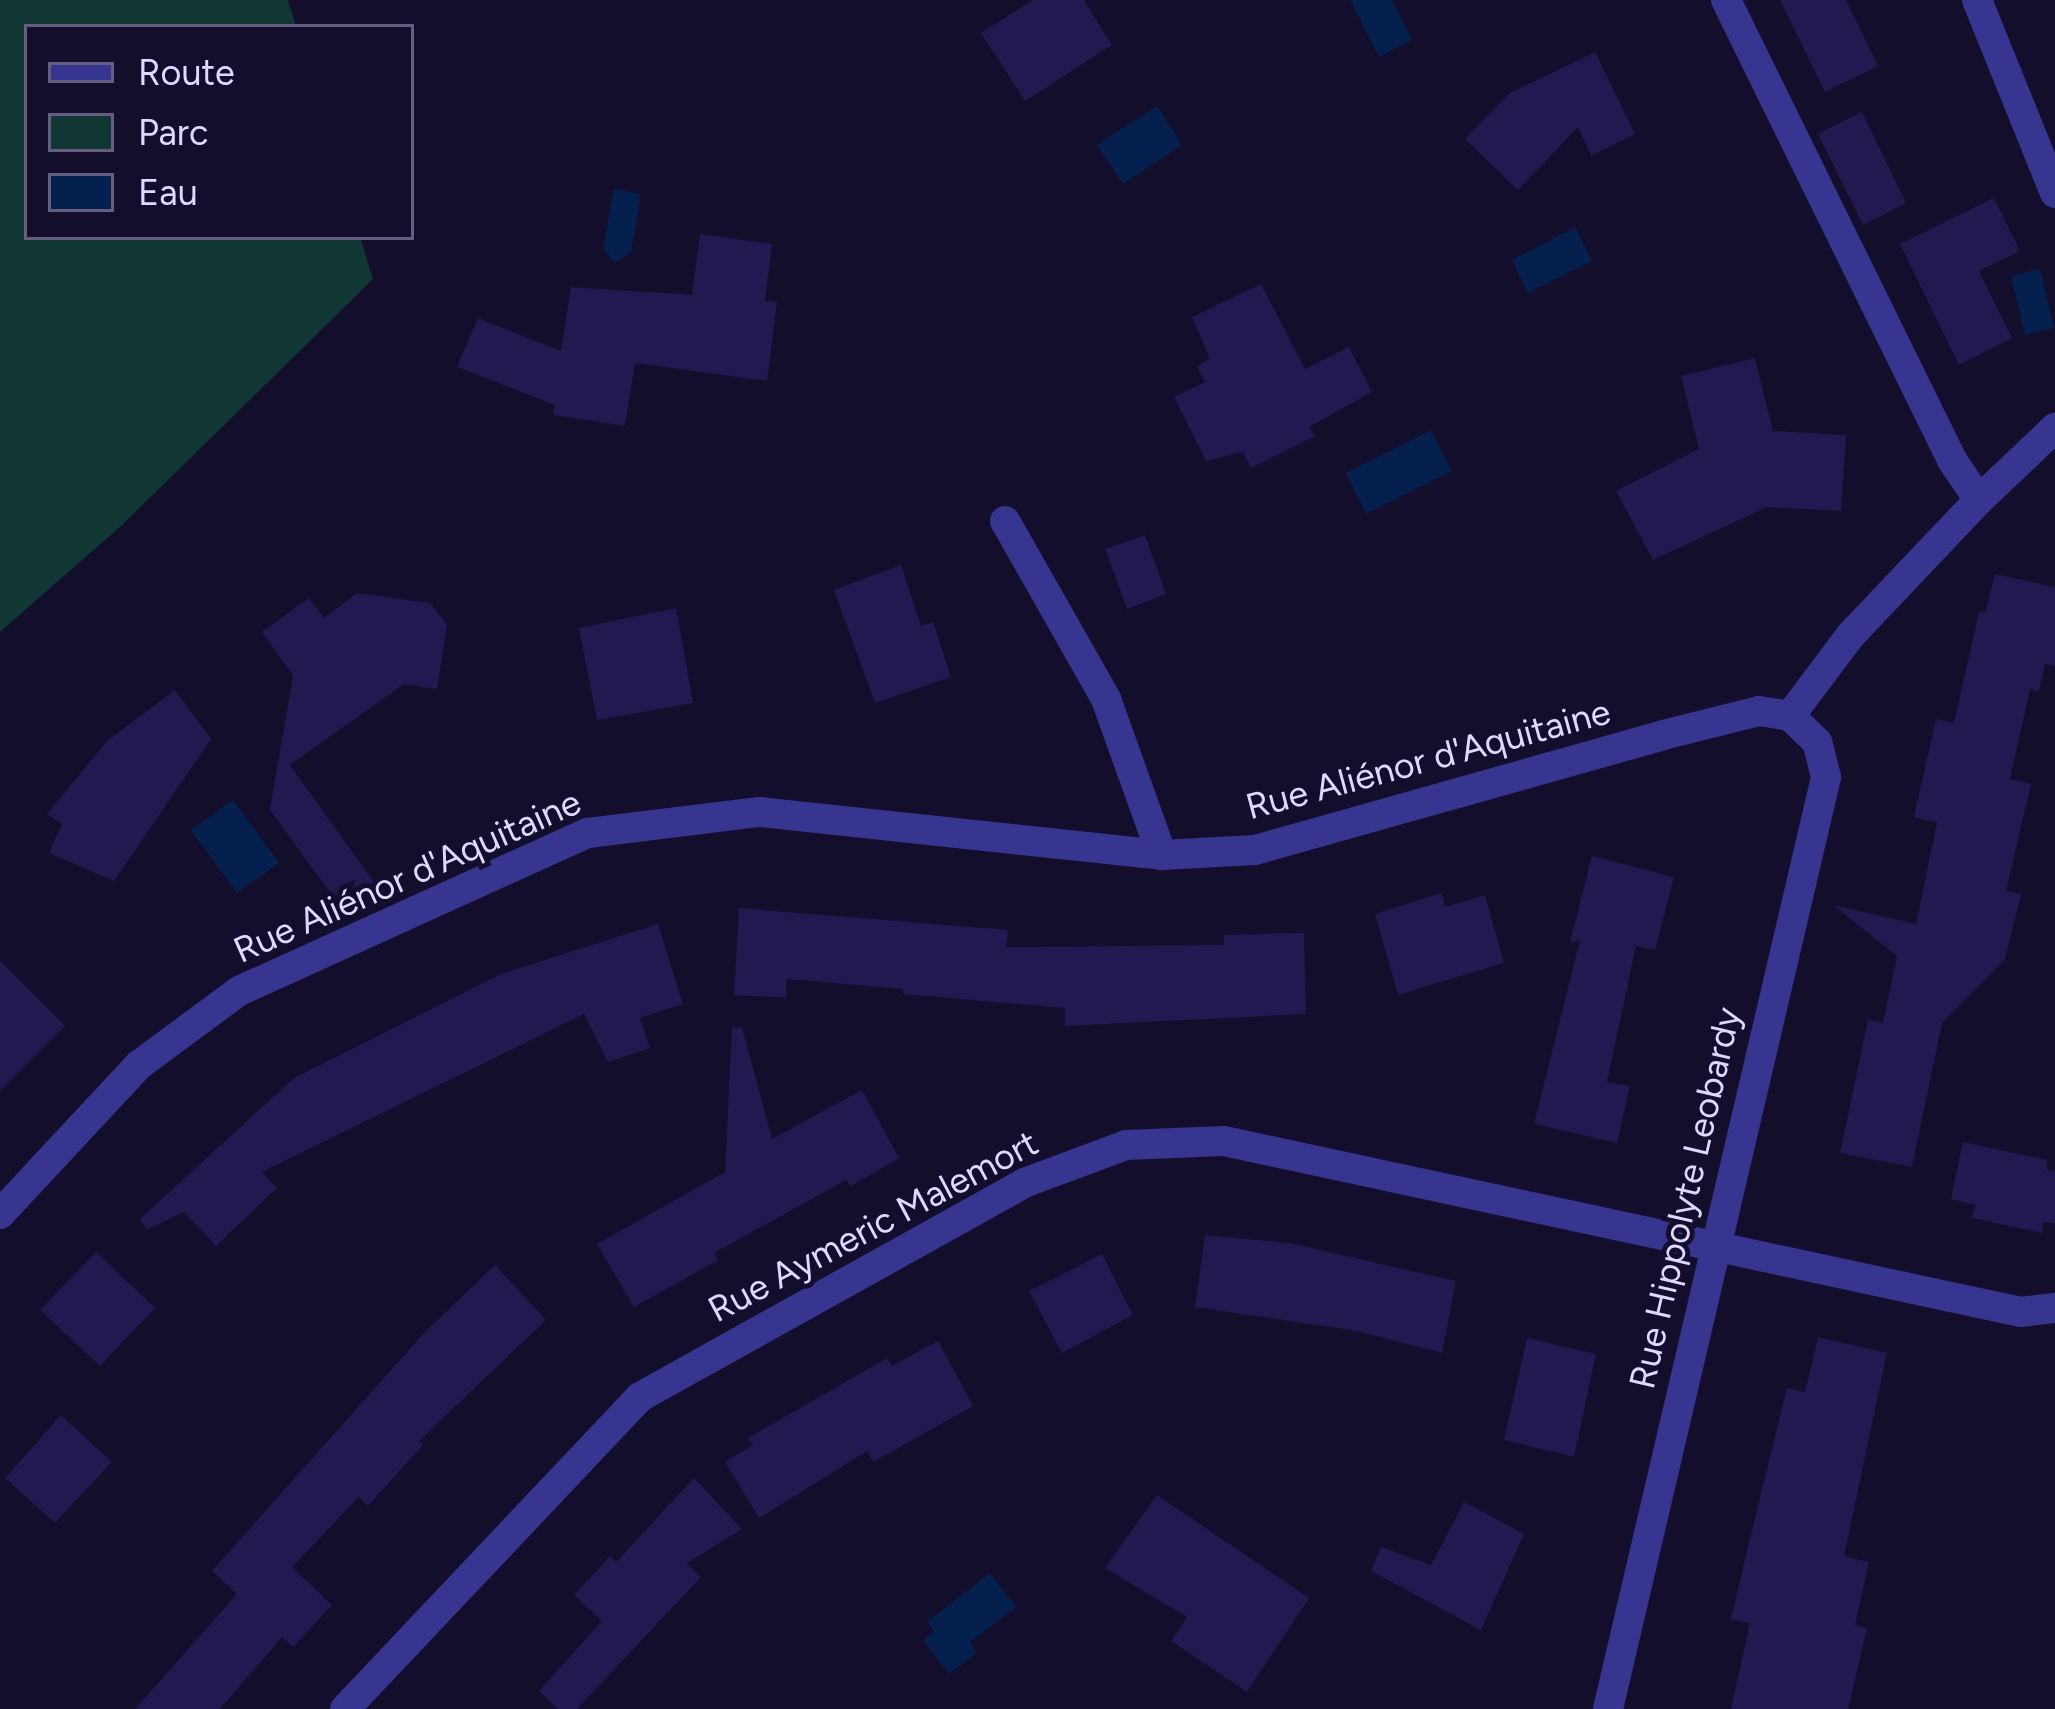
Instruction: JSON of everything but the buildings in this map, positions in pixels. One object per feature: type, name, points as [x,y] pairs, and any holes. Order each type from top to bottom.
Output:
[{"type":"street","points":[[1726,0],[1952,460],[1979,500]]},
{"type":"street","points":[[1976,0],[2055,193]]},
{"type":"street","points":[[1790,716],[1850,637],[1979,500],[2055,428]]},
{"type":"street","points":[[1005,521],[1106,699],[1162,855]]},
{"type":"street","name":"Rue Aliénor d'Aquitaine","points":[[0,1214],[140,1065],[239,991],[588,833],[760,812],[1162,855],[1255,850],[1682,730],[1760,711],[1790,716]]},
{"type":"street","name":"Rue Hippolyte Leobardy","points":[[1608,1709],[1712,1247],[1826,777],[1817,742],[1790,716]]},
{"type":"street","name":"Rue Aymeric Malemort","points":[[345,1709],[640,1397],[1024,1183],[1126,1145],[1224,1141],[2021,1312],[2055,1308]]},
{"type":"green space","points":[[0,0],[288,0],[295,24],[24,24],[24,240],[361,240],[373,279],[121,526],[0,632]]},
{"type":"water","points":[[1350,0],[1392,0],[1412,40],[1379,57]]},
{"type":"water","points":[[1157,106],[1182,145],[1123,184],[1097,145]]},
{"type":"water","points":[[614,189],[641,194],[631,252],[615,263],[603,248]]},
{"type":"water","points":[[1575,227],[1592,261],[1528,293],[1512,260]]},
{"type":"water","points":[[2040,269],[2054,328],[2025,335],[2011,276]]},
{"type":"water","points":[[1431,430],[1452,471],[1366,514],[1346,473]]},
{"type":"water","points":[[233,800],[279,863],[237,893],[191,830]]},
{"type":"water","points":[[990,1573],[1016,1607],[970,1642],[977,1653],[949,1674],[923,1640],[934,1631],[927,1622]]}]
